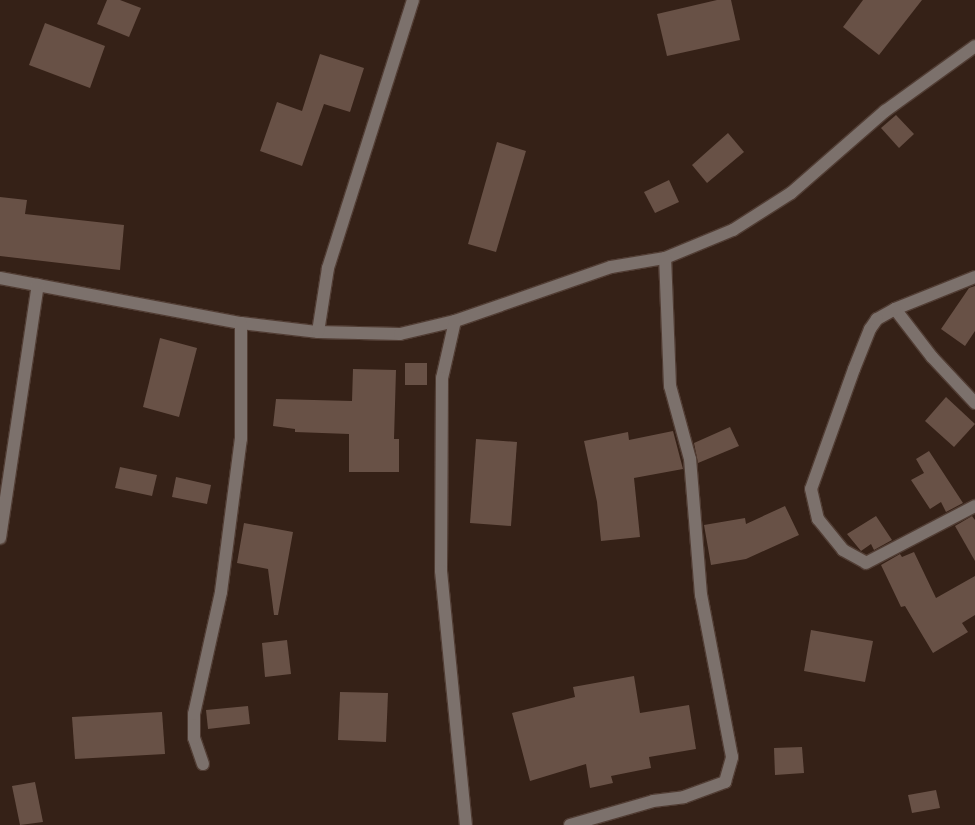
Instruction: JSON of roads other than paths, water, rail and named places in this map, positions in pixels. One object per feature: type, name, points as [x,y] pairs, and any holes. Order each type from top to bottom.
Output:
[{"type":"street","points":[[318,332],[328,268],[413,0]]},
{"type":"street","points":[[0,278],[241,323],[318,332],[400,334],[455,321],[611,267],[665,258],[733,230],[791,193],[885,111],[974,48]]},
{"type":"street","points":[[570,825],[653,801],[684,798],[725,782],[732,757],[700,595],[690,459],[670,386],[665,258]]},
{"type":"street","points":[[975,277],[895,309],[878,319],[870,329],[811,489],[818,519],[843,550],[866,563],[975,506]]},
{"type":"street","points":[[0,538],[38,285]]},
{"type":"street","points":[[895,309],[932,357],[975,403]]},
{"type":"street","points":[[455,321],[442,378],[441,571],[466,825]]},
{"type":"street","points":[[203,764],[194,738],[194,714],[221,592],[241,439],[241,323]]}]
